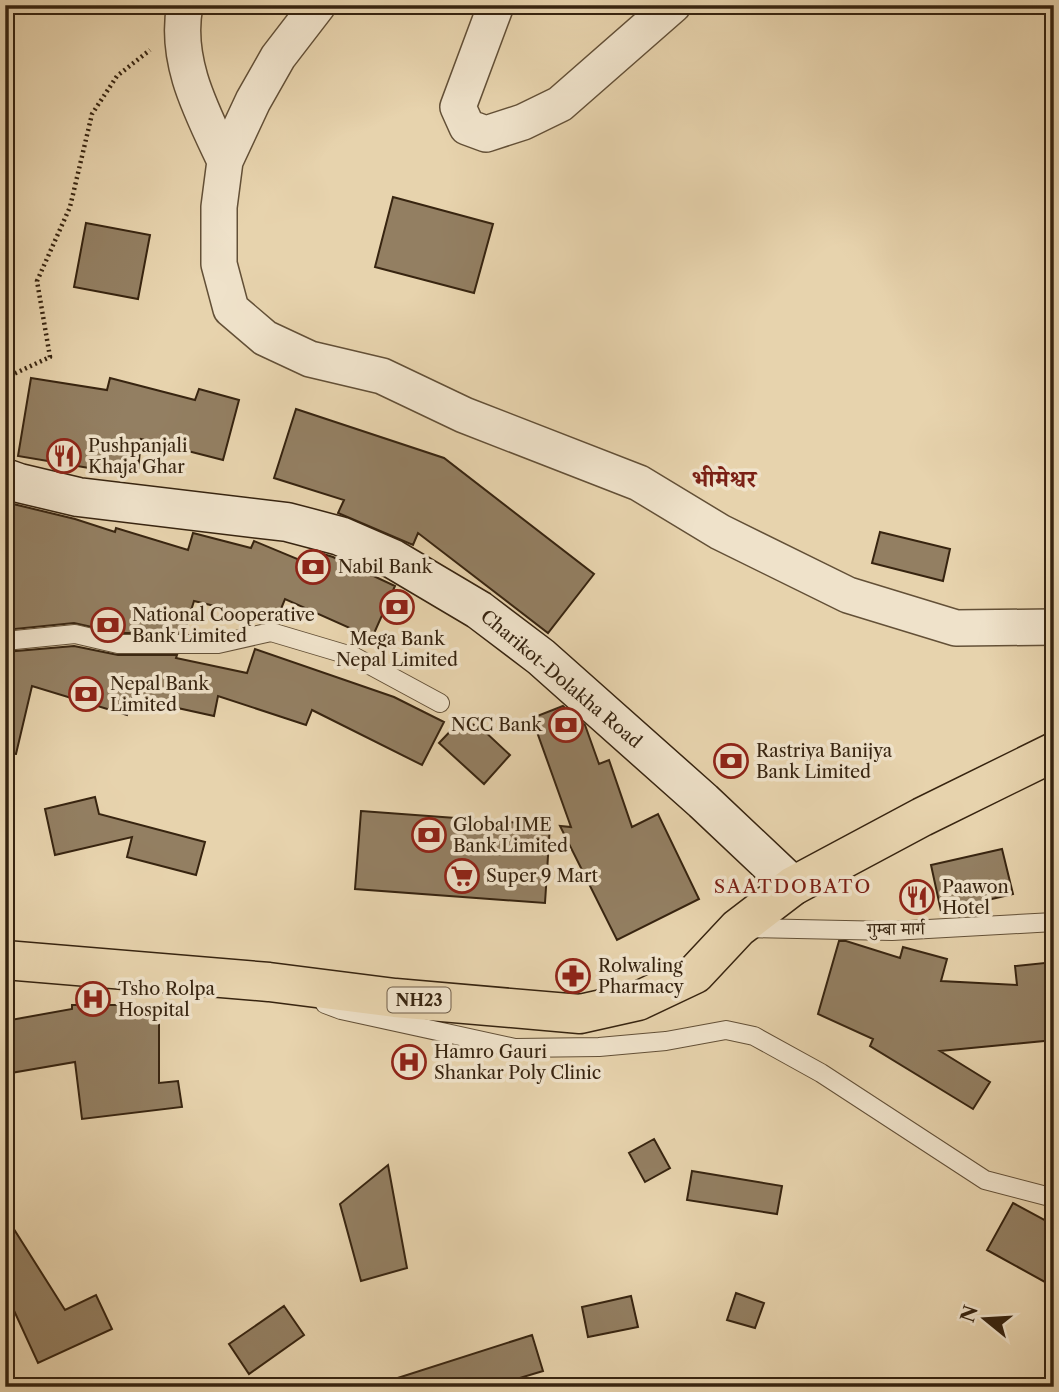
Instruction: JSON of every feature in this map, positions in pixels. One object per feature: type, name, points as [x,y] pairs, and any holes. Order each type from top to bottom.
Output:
[{"type":"main road","name":"Charikot-Dolakha Road","points":[[5,478],[78,497],[287,522],[340,536],[393,559],[479,610],[541,657],[703,801],[793,886]]},
{"type":"main road","name":"NH23","points":[[5,960],[269,982],[395,998],[580,1014],[638,1002],[695,974],[738,928],[793,886],[922,817],[1054,752]]},
{"type":"street","points":[[318,5],[278,57],[225,161],[219,206],[219,264],[231,309],[265,338],[310,359],[382,376],[464,415],[639,484],[720,532],[848,595],[956,628],[1054,627]]},
{"type":"street","points":[[496,5],[458,107],[467,127],[486,134],[523,122],[560,104],[673,5]]},
{"type":"street","points":[[183,15],[191,88],[225,161]]},
{"type":"lane","points":[[5,641],[75,635],[118,644],[218,644],[271,632],[355,657],[440,703]]},
{"type":"lane","name":"गुम्बा मार्ग","points":[[738,928],[892,931],[1054,922]]},
{"type":"lane","points":[[269,982],[341,1010],[515,1048],[599,1047],[666,1041],[726,1030],[754,1035],[821,1073],[985,1180],[1054,1198]]},
{"type":"path","points":[[5,378],[50,357],[37,281],[70,207],[92,114],[117,76],[183,15]]},
{"type":"building","points":[[393,197],[493,224],[474,293],[375,267]]},
{"type":"building","points":[[86,223],[150,235],[138,299],[74,287]]},
{"type":"building","points":[[31,378],[107,390],[110,378],[195,400],[199,389],[239,400],[223,460],[141,439],[138,472],[89,468],[18,456]]},
{"type":"building","points":[[296,409],[444,458],[594,574],[548,633],[418,533],[413,545],[338,513],[344,500],[274,478]]},
{"type":"building","points":[[9,503],[115,532],[116,528],[188,550],[193,533],[251,548],[254,541],[314,566],[320,553],[395,586],[372,638],[285,599],[276,621],[194,601],[184,633],[119,633],[74,623],[5,630],[5,518]]},
{"type":"building","points":[[880,532],[950,549],[943,581],[872,563]]},
{"type":"building","points":[[74,646],[118,655],[177,655],[176,658],[247,673],[255,649],[394,697],[444,722],[422,765],[312,710],[306,725],[218,696],[214,716],[132,698],[127,715],[32,686],[16,754],[5,753],[5,652]]},
{"type":"building","points":[[563,706],[585,725],[599,764],[609,760],[632,827],[658,814],[699,899],[617,940],[560,826],[571,827],[532,718]]},
{"type":"building","points":[[461,720],[480,727],[510,755],[484,784],[439,743]]},
{"type":"building","points":[[95,797],[99,814],[205,842],[196,875],[127,857],[132,837],[55,855],[45,809]]},
{"type":"building","points":[[361,811],[550,825],[545,903],[355,889]]},
{"type":"building","points":[[1002,849],[1013,894],[941,911],[931,865]]},
{"type":"building","points":[[839,941],[900,958],[903,947],[947,959],[941,981],[1017,985],[1015,966],[1054,962],[1054,1040],[940,1051],[990,1082],[973,1109],[870,1046],[873,1039],[818,1014]]},
{"type":"building","points":[[72,1005],[159,1005],[159,1083],[178,1081],[182,1107],[82,1119],[75,1062],[5,1074],[5,1021],[72,1009]]},
{"type":"building","points":[[654,1139],[670,1168],[645,1182],[629,1153]]},
{"type":"building","points":[[388,1165],[407,1268],[361,1281],[340,1204]]},
{"type":"building","points":[[692,1171],[782,1186],[777,1214],[687,1200]]},
{"type":"building","points":[[1013,1203],[1054,1225],[1054,1287],[987,1250]]},
{"type":"building","points":[[5,1215],[65,1310],[96,1295],[112,1329],[38,1363],[5,1291]]},
{"type":"building","points":[[736,1293],[764,1303],[755,1328],[727,1320]]},
{"type":"building","points":[[631,1296],[638,1327],[588,1337],[582,1307]]},
{"type":"building","points":[[284,1306],[304,1335],[249,1374],[229,1344]]},
{"type":"building","points":[[532,1335],[543,1371],[490,1387],[385,1387],[385,1382]]},
{"type":"place","name":"Pushpanjali Khaja Ghar","points":[[64,456]]},
{"type":"place","name":"Nabil Bank","points":[[313,567]]},
{"type":"place","name":"Mega Bank Nepal Limited","points":[[397,607]]},
{"type":"place","name":"National Cooperative Bank Limited","points":[[108,625]]},
{"type":"place","name":"Nepal Bank Limited","points":[[86,694]]},
{"type":"place","name":"NCC Bank","points":[[566,725]]},
{"type":"place","name":"Rastriya Banijya Bank Limited","points":[[731,761]]},
{"type":"place","name":"Global IME Bank Limited","points":[[429,835]]},
{"type":"place","name":"Super 9 Mart","points":[[462,876]]},
{"type":"place","name":"Paawon Hotel","points":[[917,897]]},
{"type":"place","name":"Rolwaling Pharmacy","points":[[573,976]]},
{"type":"place","name":"Tsho Rolpa Hospital","points":[[93,999]]},
{"type":"place","name":"Hamro Gauri Shankar Poly Clinic","points":[[409,1062]]},
{"type":"district","name":"भीमेश्वर","points":[[724,479]]},
{"type":"district","name":"SAATDOBATO","points":[[793,886]]}]
